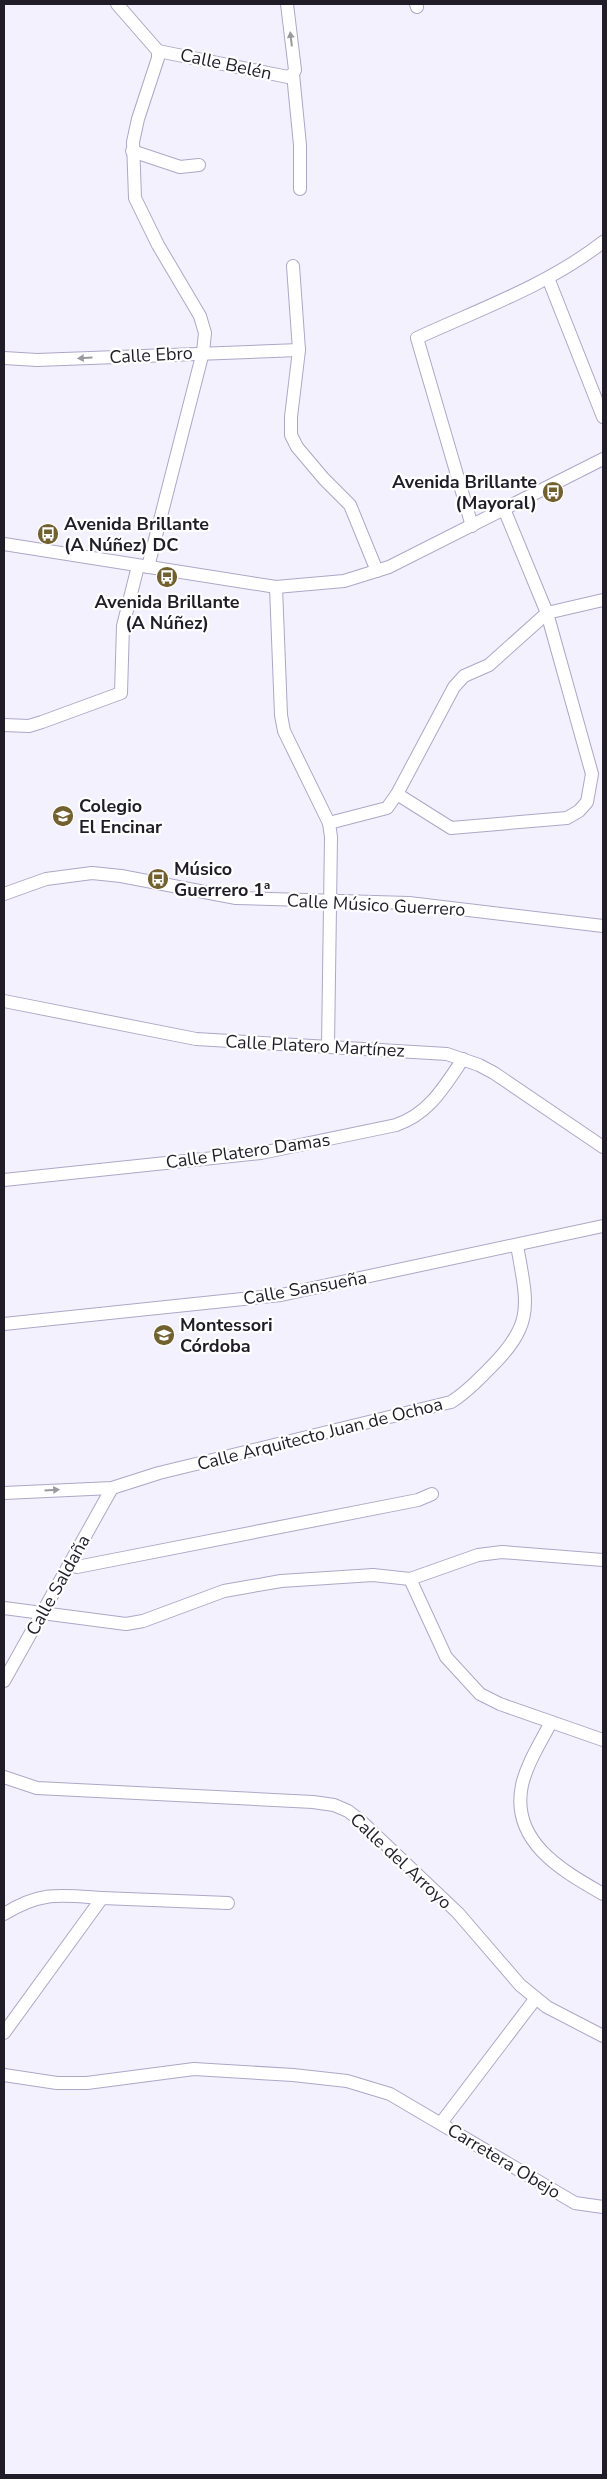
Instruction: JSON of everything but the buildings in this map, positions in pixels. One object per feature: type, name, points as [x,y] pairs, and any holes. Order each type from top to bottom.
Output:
[{"type":"street","points":[[4,725],[30,726],[121,693],[123,626],[143,566],[203,352],[205,333],[200,316],[137,204],[132,151],[134,134],[158,58],[158,51],[117,4]]},
{"type":"street","points":[[287,4],[295,70],[293,74],[300,146],[300,190]]},
{"type":"street","name":"Calle Belén","points":[[158,51],[288,77],[293,74]]},
{"type":"street","points":[[132,151],[180,167],[199,165]]},
{"type":"street","points":[[472,526],[417,338],[548,278],[583,258],[603,242]]},
{"type":"street","points":[[293,266],[299,350],[291,418],[291,434],[297,447],[324,479],[350,504],[376,571]]},
{"type":"street","points":[[548,278],[603,417]]},
{"type":"street","name":"Calle Ebro","points":[[4,358],[37,360],[203,352],[299,350]]},
{"type":"street","points":[[4,544],[276,587],[344,581],[376,571],[472,526],[603,459]]},
{"type":"street","points":[[397,794],[451,828],[567,818],[579,811],[587,802],[592,774],[547,613],[504,509]]},
{"type":"street","points":[[276,587],[281,715],[284,732],[328,823],[330,901],[328,1046]]},
{"type":"street","points":[[328,823],[387,808],[397,794],[454,687],[464,676],[489,665],[547,613],[603,600]]},
{"type":"street","name":"Calle Músico Guerrero","points":[[4,894],[46,879],[92,873],[122,876],[236,898],[409,903],[603,926]]},
{"type":"street","name":"Calle Platero Martínez","points":[[4,1001],[196,1039],[434,1052],[462,1059],[494,1073],[603,1147]]},
{"type":"street","name":"Calle Platero Damas","points":[[4,1180],[261,1153],[396,1125],[412,1118],[430,1105],[462,1059]]},
{"type":"street","name":"Calle Sansueña","points":[[4,1324],[281,1295],[603,1226]]},
{"type":"street","name":"Calle Arquitecto Juan de Ochoa","points":[[4,1493],[112,1488],[159,1473],[451,1402],[470,1388],[507,1351],[522,1326],[526,1296],[517,1245]]},
{"type":"street","name":"Calle Saldaña","points":[[4,1681],[112,1488]]},
{"type":"street","points":[[70,1565],[77,1567],[418,1500],[432,1494]]},
{"type":"street","points":[[4,1608],[126,1624],[144,1621],[224,1591],[281,1581],[373,1575],[410,1579],[478,1555],[502,1552],[603,1560]]},
{"type":"street","points":[[410,1579],[442,1650],[467,1682],[490,1700],[603,1740]]},
{"type":"street","points":[[551,1722],[522,1785],[523,1815],[532,1840],[548,1859],[603,1894]]},
{"type":"street","name":"Calle del Arroyo","points":[[4,1777],[37,1788],[313,1802],[334,1805],[348,1811],[391,1848],[451,1907],[510,1975],[536,1998],[547,2007],[603,2036]]},
{"type":"street","points":[[4,1914],[27,1902],[54,1894],[102,1898],[228,1903]]},
{"type":"street","points":[[4,2033],[102,1898]]},
{"type":"street","name":"Carretera Obejo","points":[[536,1998],[441,2123],[575,2203],[603,2207]]},
{"type":"street","points":[[4,2075],[57,2083],[88,2083],[159,2071],[194,2069],[302,2076],[370,2087],[390,2094],[441,2123]]},
{"type":"place","name":"Avenida Brillante (Mayoral)","points":[[553,492]]},
{"type":"place","name":"Avenida Brillante (A Núñez) DC","points":[[48,534]]},
{"type":"place","name":"Avenida Brillante (A Núñez)","points":[[167,577]]},
{"type":"place","name":"Colegio El Encinar","points":[[63,816]]},
{"type":"place","name":"Músico Guerrero 1ª","points":[[158,879]]},
{"type":"place","name":"Montessori Córdoba","points":[[164,1335]]}]
